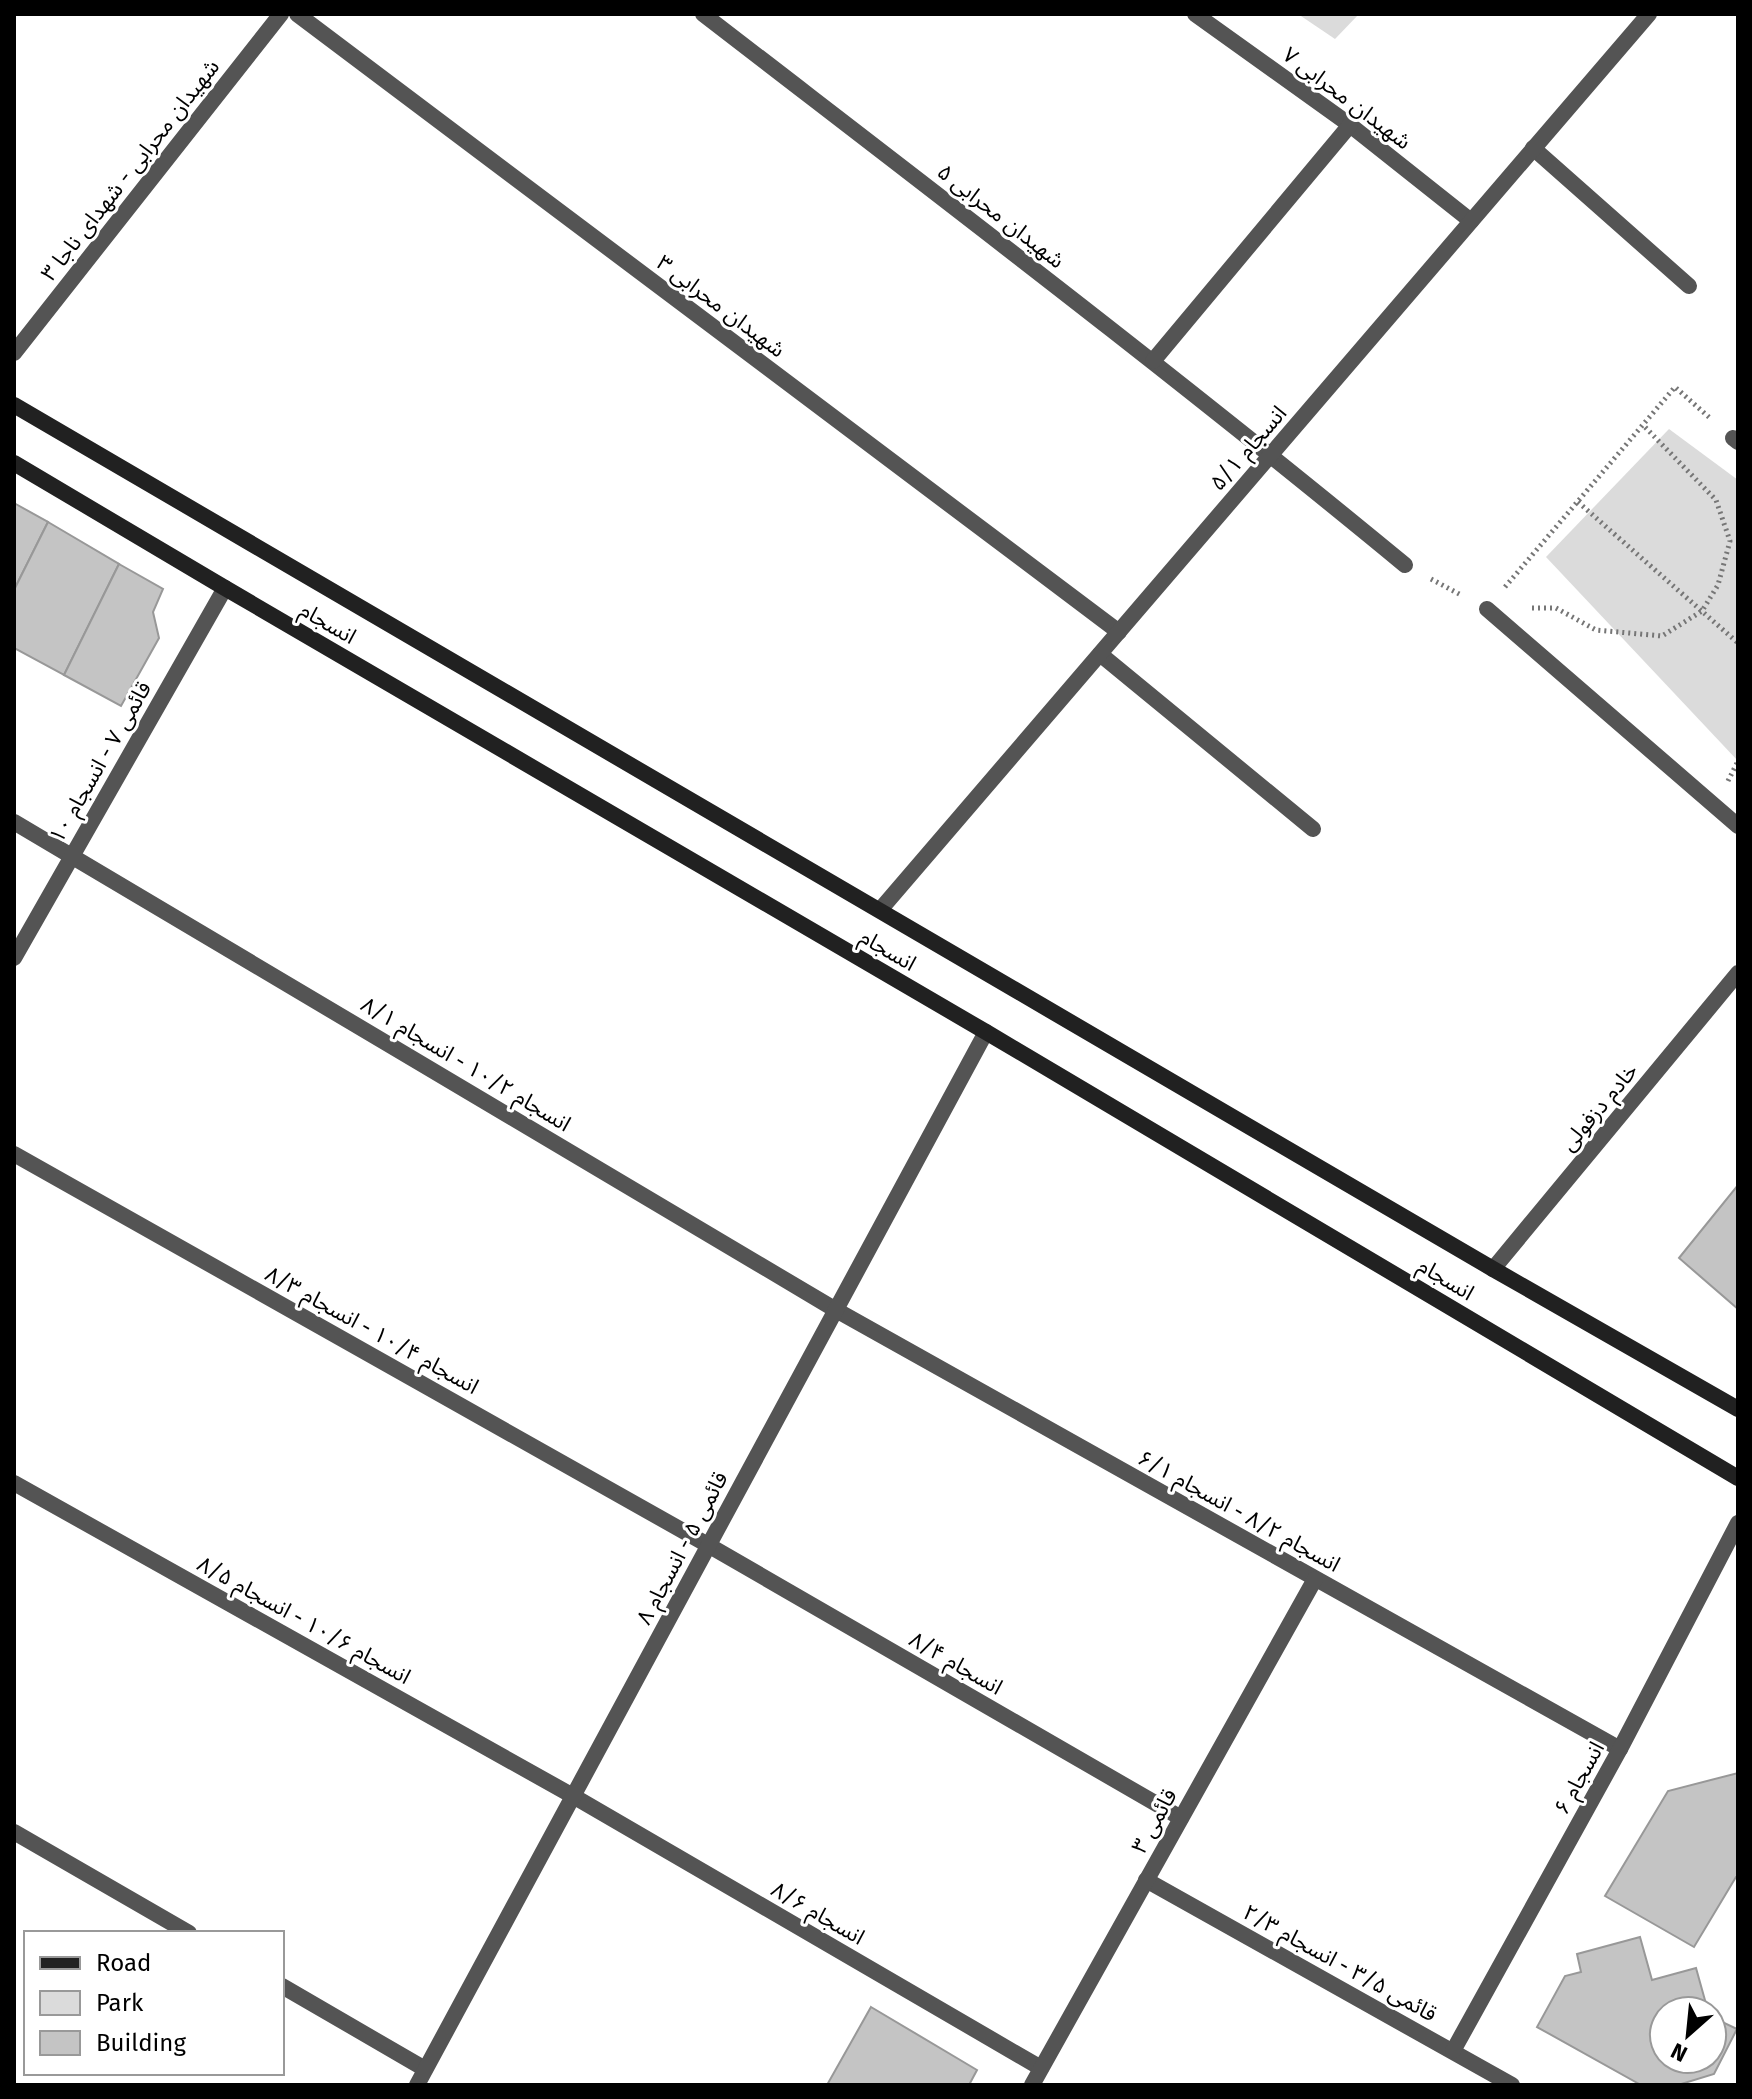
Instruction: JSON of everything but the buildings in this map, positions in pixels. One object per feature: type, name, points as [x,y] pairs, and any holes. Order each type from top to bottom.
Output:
[{"type":"main road","name":"انسجام","points":[[14,405],[1738,1409]]},
{"type":"main road","name":"انسجام","points":[[14,463],[986,1032],[1738,1478]]},
{"type":"street","name":"شهیدان محرابی - شهدای ناجا ۳","points":[[14,353],[281,14]]},
{"type":"street","name":"شهیدان محرابی ۳","points":[[297,14],[1119,632]]},
{"type":"street","name":"شهیدان محرابی ۵","points":[[703,14],[1153,361],[1405,565]]},
{"type":"street","name":"شهیدان محرابی ۷","points":[[1195,14],[1350,125],[1471,221]]},
{"type":"street","name":"انسجام ۵/۱","points":[[880,910],[1649,14]]},
{"type":"street","points":[[1153,361],[1350,125]]},
{"type":"street","points":[[1533,148],[1689,286]]},
{"type":"street","name":"قائمی ۷ - انسجام ۱۰","points":[[14,958],[225,588]]},
{"type":"street","points":[[1487,609],[1738,826]]},
{"type":"street","points":[[1100,654],[1313,829]]},
{"type":"street","name":"انسجام ۱۰/۲ - انسجام ۸/۱","points":[[14,822],[836,1310]]},
{"type":"street","name":"خادم دزفولی","points":[[1493,1269],[1736,980]]},
{"type":"street","name":"قائمی ۵ - انسجام ۸","points":[[417,2085],[986,1032]]},
{"type":"street","name":"انسجام ۱۰/۴ - انسجام ۸/۳","points":[[14,1154],[708,1545]]},
{"type":"street","name":"انسجام ۸/۲ - انسجام ۶/۱","points":[[836,1310],[1620,1749]]},
{"type":"street","name":"انسجام ۱۰/۶ - انسجام ۸/۵","points":[[14,1483],[573,1796]]},
{"type":"street","name":"انسجام ۶","points":[[1453,2051],[1620,1749],[1738,1523]]},
{"type":"street","name":"انسجام ۸/۴","points":[[708,1545],[1181,1818]]},
{"type":"street","name":"قائمی ۳","points":[[1032,2085],[1315,1579]]},
{"type":"street","name":"انسجام ۸/۶","points":[[573,1796],[1041,2068]]},
{"type":"street","points":[[14,1832],[186,1931]]},
{"type":"street","name":"قائمی ۳/۵ - انسجام ۲/۳","points":[[1146,1880],[1512,2085]]},
{"type":"street","points":[[284,1987],[425,2069]]},
{"type":"path","points":[[1487,609],[1675,387],[1736,440]]},
{"type":"path","points":[[1405,565],[1487,609],[1556,608],[1596,630],[1662,636],[1702,611],[1718,585],[1730,541],[1716,500],[1643,425]]},
{"type":"path","points":[[1578,502],[1738,643]]},
{"type":"green space","points":[[1298,14],[1359,14],[1335,39]]},
{"type":"green space","points":[[1669,429],[1738,480],[1738,761],[1546,557]]}]
